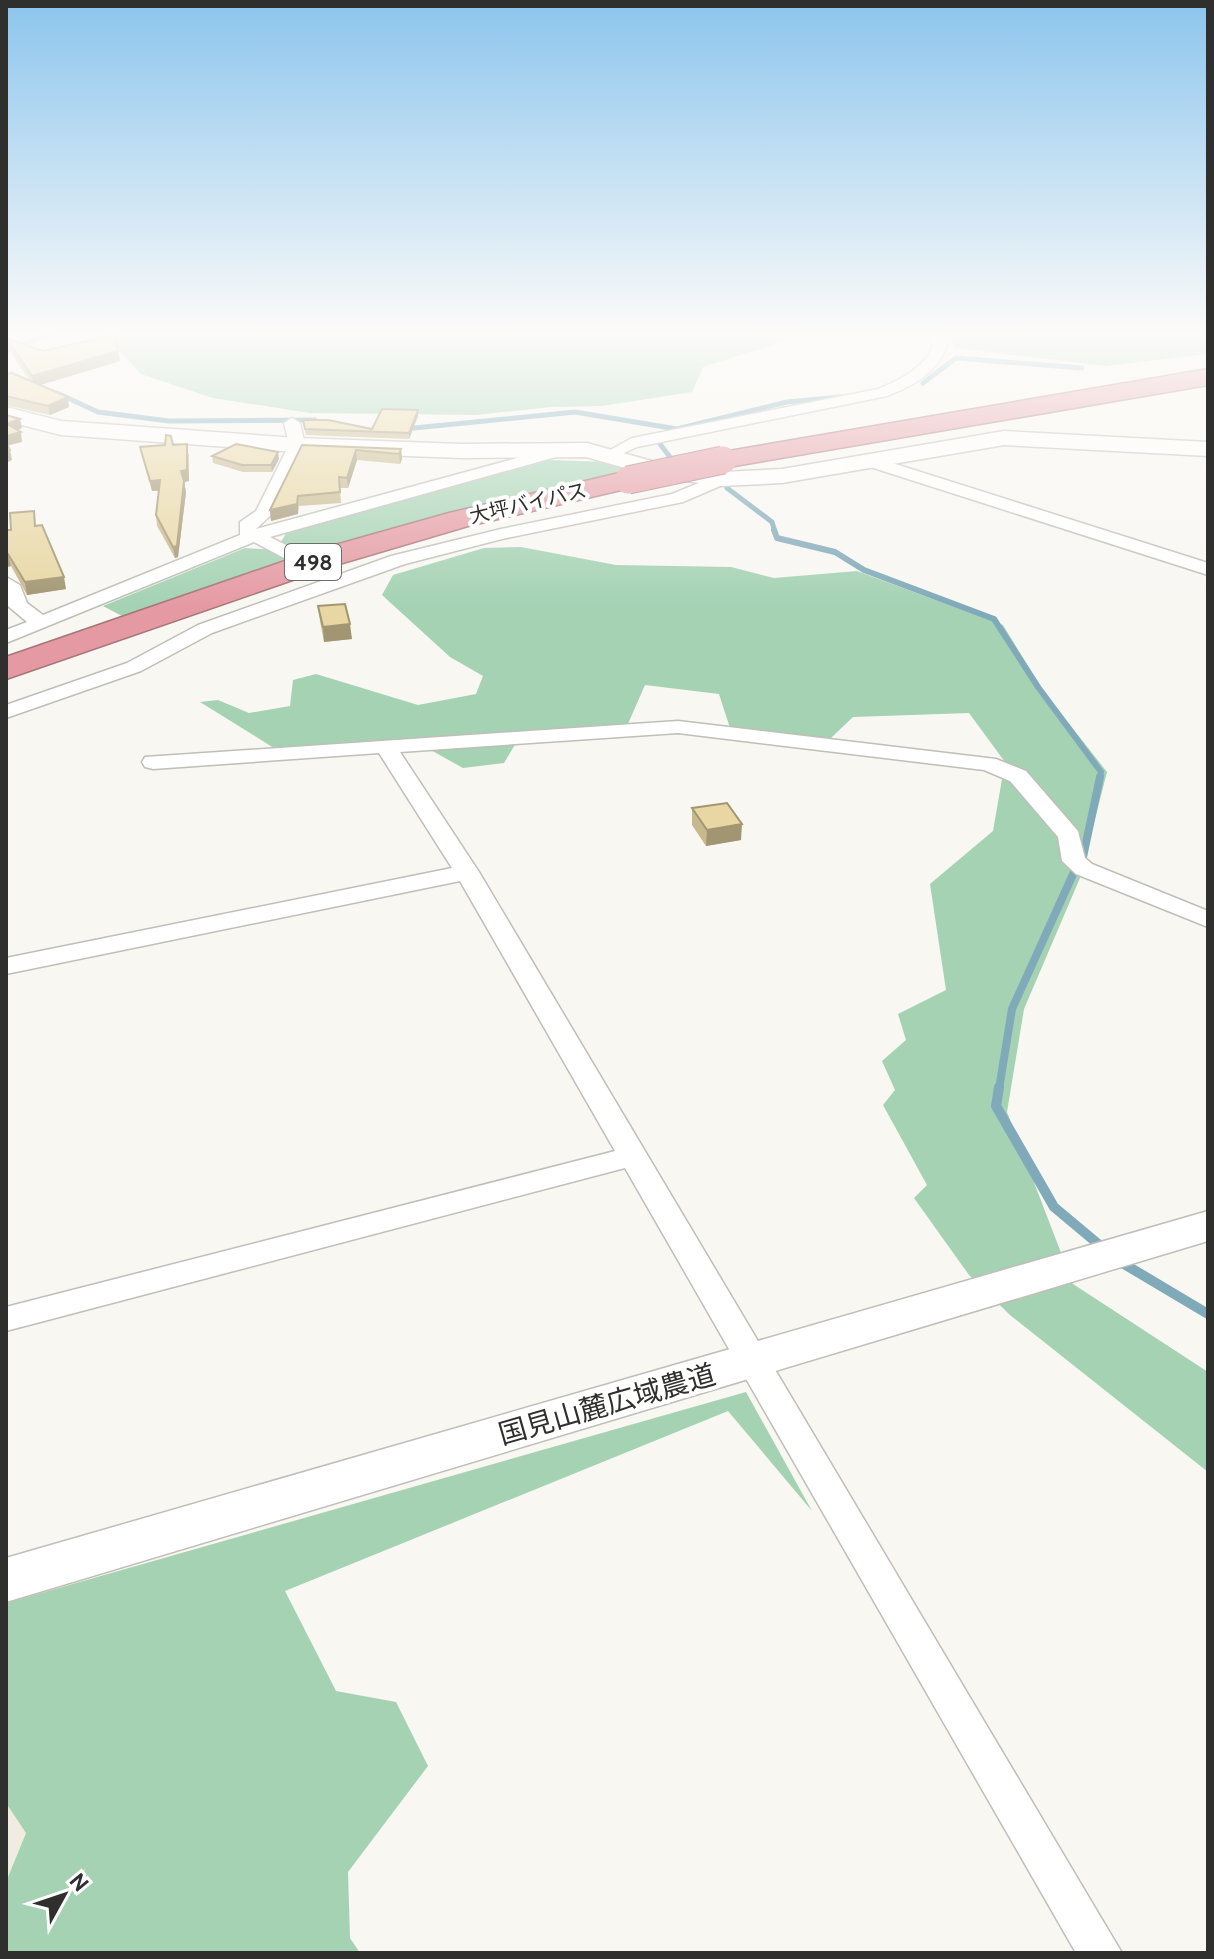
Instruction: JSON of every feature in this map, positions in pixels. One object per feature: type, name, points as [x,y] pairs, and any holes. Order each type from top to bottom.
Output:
[{"type":"highway","name":"大坪バイパス","points":[[6,669],[286,564],[460,519],[619,467],[722,470],[960,424]]},
{"type":"street","points":[[47,424],[61,428],[295,434],[462,451],[558,448],[619,467],[632,443],[729,424]]},
{"type":"street","points":[[295,434],[263,514],[249,522],[247,532],[256,535],[286,564],[314,583]]},
{"type":"street","points":[[6,712],[134,667],[205,629],[314,583],[501,534],[677,498],[722,470],[782,476],[958,444],[1034,437],[1208,449]]},
{"type":"street","points":[[6,637],[256,535],[557,452],[558,448]]},
{"type":"street","points":[[867,460],[1208,569]]},
{"type":"street","points":[[6,583],[13,589],[18,606],[42,624]]},
{"type":"street","points":[[84,606],[117,628]]},
{"type":"street","points":[[153,762],[387,749],[678,727],[988,764],[1018,776],[1070,836],[1074,861],[1084,869],[1208,920]]},
{"type":"street","points":[[387,749],[467,872],[1100,1953]]},
{"type":"street","points":[[6,966],[467,872]]},
{"type":"street","points":[[6,1319],[635,1156]]},
{"type":"street","name":"国見山麓広域農道","points":[[6,1580],[755,1362],[1208,1226]]},
{"type":"shaded area","points":[[6,1803],[26,1833],[6,1882]]},
{"type":"green space","points":[[551,460],[610,462],[635,471],[457,514],[274,564],[122,616],[103,606],[245,548],[276,550],[287,532]]},
{"type":"green space","points":[[521,547],[616,565],[731,567],[774,578],[857,571],[1003,625],[1042,689],[1107,772],[1080,878],[1024,1009],[1007,1112],[1073,1284],[1208,1372],[1208,1472],[1010,1315],[969,1275],[914,1198],[927,1185],[883,1105],[895,1090],[882,1061],[906,1040],[898,1014],[946,990],[930,884],[993,831],[1005,762],[969,713],[853,717],[831,738],[731,731],[719,694],[645,685],[627,726],[522,733],[504,763],[463,768],[411,739],[274,748],[200,702],[218,700],[249,713],[290,706],[293,680],[316,674],[418,705],[476,694],[483,676],[450,657],[382,595],[393,575],[484,548]]},
{"type":"green space","points":[[746,1392],[812,1511],[728,1411],[285,1591],[336,1691],[396,1702],[428,1766],[348,1872],[350,1938],[360,1953],[6,1953],[6,1882],[26,1833],[6,1803],[6,1603]]},
{"type":"building","points":[[6,424],[21,432],[6,436]]},
{"type":"building","points":[[304,424],[350,424],[372,429],[374,424],[412,424],[409,433],[305,429]]},
{"type":"building","points":[[166,435],[171,436],[173,445],[187,444],[187,470],[181,471],[184,481],[177,546],[173,547],[156,515],[160,480],[150,481],[140,447],[165,445]]},
{"type":"building","points":[[236,444],[278,452],[271,465],[242,465],[212,456]]},
{"type":"building","points":[[302,445],[401,449],[399,454],[356,450],[347,478],[339,477],[340,492],[298,496],[297,504],[270,510]]},
{"type":"building","points":[[34,511],[35,526],[42,525],[64,577],[25,582],[6,555],[6,530],[11,530],[10,513]]},
{"type":"building","points":[[345,604],[350,624],[323,627],[318,606]]},
{"type":"building","points":[[727,803],[742,824],[707,830],[692,808]]},
{"type":"waterway","points":[[404,429],[450,424]]},
{"type":"waterway","points":[[650,424],[677,429],[696,424]]},
{"type":"waterway","points":[[660,444],[676,465]]},
{"type":"waterway","points":[[727,488],[772,522],[775,532]]},
{"type":"waterway","points":[[774,530],[777,538],[835,552],[864,570],[994,619],[1038,687],[1101,772],[1099,779]]},
{"type":"waterway","points":[[1083,857],[1100,777]]},
{"type":"waterway","points":[[999,1089],[1012,1009],[1074,872]]},
{"type":"waterway","points":[[999,1087],[996,1106],[1054,1207],[1103,1248]]},
{"type":"waterway","points":[[1119,1261],[1208,1314]]}]
